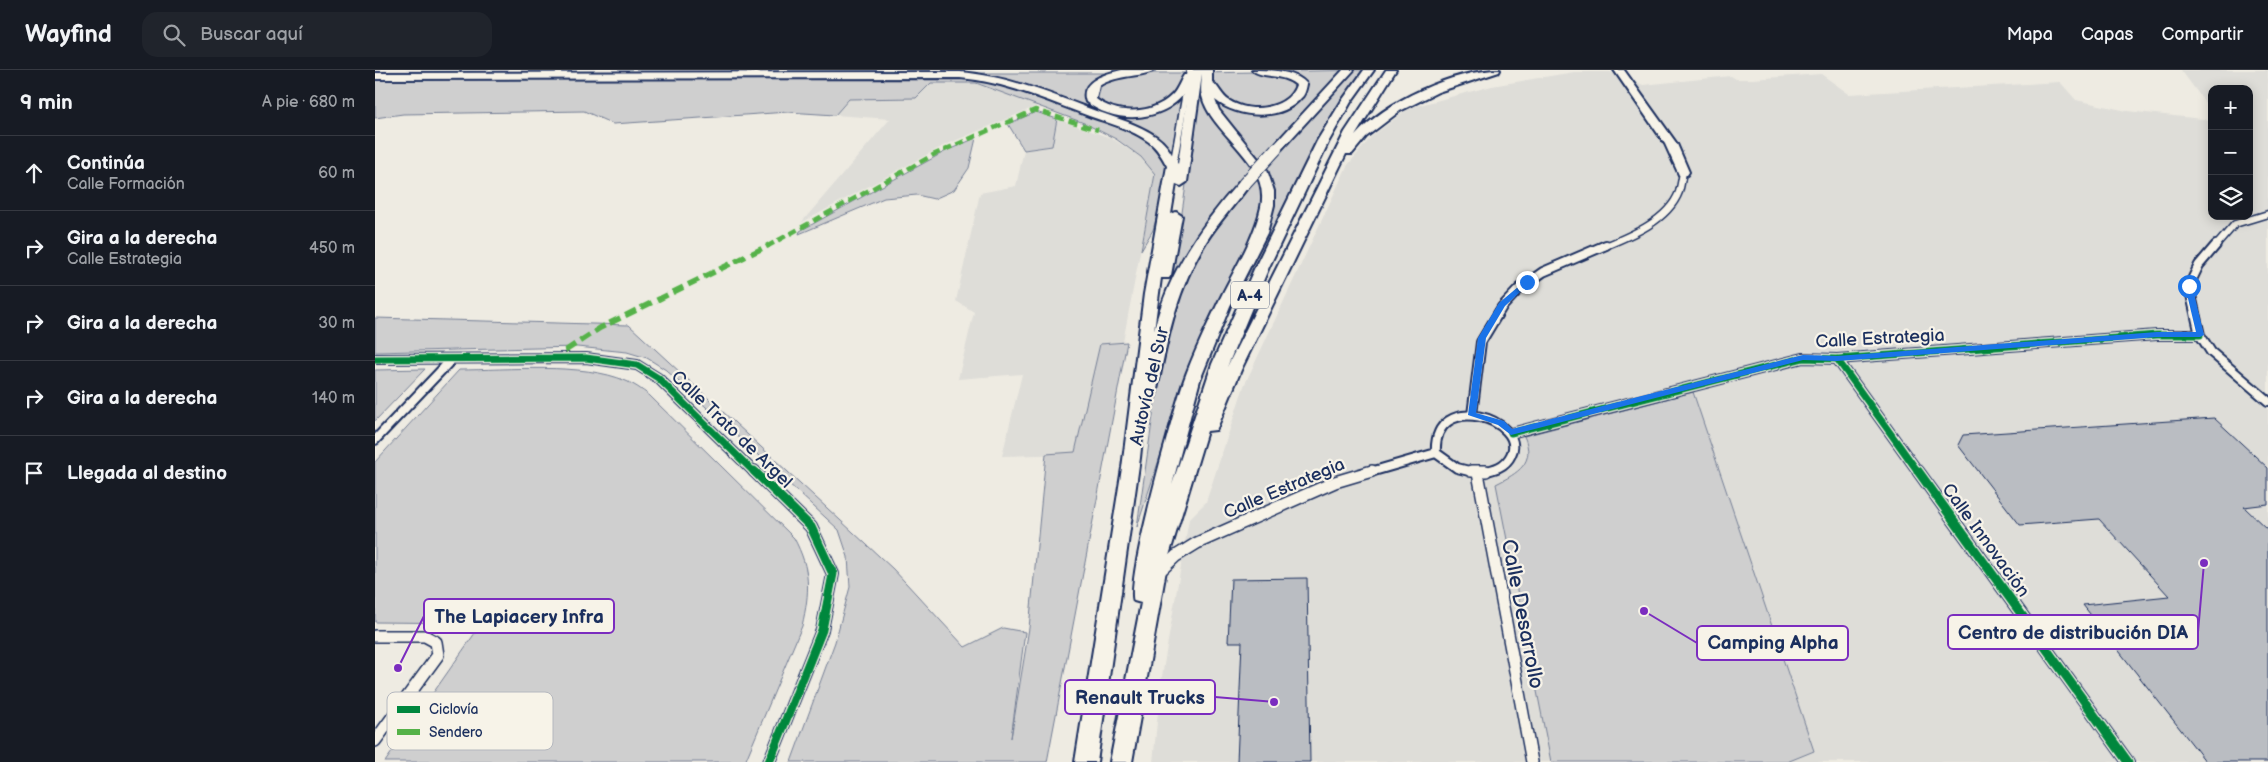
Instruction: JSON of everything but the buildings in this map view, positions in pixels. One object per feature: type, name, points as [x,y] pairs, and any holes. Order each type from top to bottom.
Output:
[{"type":"highway","points":[[375,76],[1000,70]]},
{"type":"highway","points":[[1149,70],[1129,72],[1106,78],[1090,91],[1090,100],[1102,109],[1111,112],[1147,112],[1161,108],[1181,93],[1191,72]]},
{"type":"highway","points":[[1122,755],[1145,562],[1165,478],[1192,380],[1223,306],[1260,233],[1268,205],[1268,190],[1261,170],[1214,112],[1207,96],[1207,70]]},
{"type":"highway","points":[[1213,70],[1211,87],[1213,93],[1223,103],[1233,108],[1251,110],[1271,109],[1286,106],[1299,98],[1302,84],[1298,80],[1281,73],[1257,70]]},
{"type":"highway","name":"Autovía del Sur","points":[[1086,762],[1130,467],[1167,312],[1181,276],[1222,208],[1349,70]]},
{"type":"highway","name":"A-4","points":[[1122,755],[1155,576],[1220,364],[1240,317],[1323,141],[1346,102],[1369,70]]},
{"type":"highway","points":[[1166,536],[1184,507],[1211,423],[1233,370],[1351,132],[1391,70]]},
{"type":"highway","points":[[1329,177],[1356,141],[1385,115],[1438,87],[1495,70]]},
{"type":"highway","points":[[1619,70],[1671,144],[1683,172]]},
{"type":"highway","points":[[1142,366],[1170,251],[1191,72]]},
{"type":"highway","points":[[517,75],[934,73],[985,77],[1036,92],[1140,132],[1162,147],[1173,166],[1151,294],[1130,467]]},
{"type":"street","points":[[1173,166],[1191,72]]},
{"type":"street","points":[[1472,415],[1482,338],[1502,305],[1527,282],[1555,267],[1640,230],[1655,219],[1663,213],[1678,194],[1683,172]]},
{"type":"street","points":[[2268,214],[2235,224],[2199,265],[2189,286],[2200,335],[2211,352],[2268,401]]},
{"type":"street","name":"Calle Estrategia","points":[[1511,433],[1803,358],[1837,359],[2157,335],[2200,335]]},
{"type":"street","name":"Calle Trato de Argel","points":[[375,359],[586,358],[615,361],[641,368],[658,378],[811,527],[833,574],[822,630],[769,762]]},
{"type":"street","points":[[375,440],[452,359]]},
{"type":"street","name":"Calle Innovación","points":[[1837,359],[2128,762]]},
{"type":"street","points":[[1472,415],[1488,418],[1501,423],[1511,433],[1515,451],[1509,462],[1495,470],[1478,473],[1456,469],[1436,453],[1434,442],[1436,432],[1442,424],[1457,417],[1472,415]]},
{"type":"street","name":"Calle Estrategia","points":[[1155,576],[1176,556],[1197,543],[1287,502],[1335,482],[1436,453]]},
{"type":"street","name":"Calle Desarrollo","points":[[1478,473],[1532,762]]},
{"type":"street","points":[[375,636],[425,636],[437,642],[438,655],[411,692]]},
{"type":"street","points":[[375,741],[387,725]]},
{"type":"shaded area","points":[[1364,70],[1303,167],[1265,247],[1185,380],[1137,527],[1202,73]]},
{"type":"shaded area","points":[[2181,70],[2268,70],[2268,762],[1153,762],[1161,682],[1189,519],[1206,502],[1244,386],[1347,166],[1371,137],[1409,108],[1492,86],[1574,72],[1610,72],[1643,85],[1731,76],[1736,79],[1753,79],[1821,74],[1849,94],[2060,82],[2076,100],[2127,111],[2208,120],[2208,220],[2253,220],[2253,85],[2208,85],[2208,107]]},
{"type":"shaded area","points":[[968,73],[1185,73],[1175,134],[1161,200],[1153,230],[1141,250],[1155,174],[1141,157],[1116,139],[1084,123],[976,83],[931,83],[916,98],[849,99],[835,115],[788,112],[613,124],[584,111],[403,114],[375,118],[375,80],[878,76]]},
{"type":"shaded area","points":[[931,83],[976,83],[1039,105],[943,146],[801,223],[890,119],[835,115],[849,99],[916,98]]},
{"type":"shaded area","points":[[1036,112],[1057,119],[1052,146],[1024,150],[1008,124]]},
{"type":"shaded area","points":[[1057,119],[1111,138],[1141,157],[1155,174],[1123,342],[1077,454],[1002,456],[1022,374],[958,379],[974,312],[956,301],[980,193],[1016,186],[1024,150],[1052,146]]},
{"type":"shaded area","points":[[976,138],[969,168],[954,190],[934,199],[917,195],[884,198],[799,234],[800,231],[946,151]]},
{"type":"shaded area","points":[[375,318],[629,325],[893,569],[965,647],[1003,628],[1025,632],[1011,738],[1029,628],[1046,454],[1075,452],[1100,344],[1127,342],[1047,762],[791,762],[835,642],[850,587],[848,557],[839,530],[666,370],[647,358],[627,352],[577,347],[375,352]]},
{"type":"shaded area","points":[[544,368],[589,371],[626,381],[649,395],[794,538],[804,560],[807,602],[802,626],[745,762],[385,762],[393,750],[553,750],[553,692],[434,692],[482,623],[375,622],[375,462],[459,370]]},
{"type":"shaded area","points":[[425,369],[375,421],[375,370]]},
{"type":"shaded area","points":[[1693,392],[1814,751],[1787,762],[1551,762],[1496,484],[1511,476],[1523,466],[1528,453],[1524,436]]},
{"type":"marked path","points":[[565,351],[600,328],[786,237],[935,154],[1035,110],[1098,130]]},
{"type":"cycle path","points":[[1511,433],[1803,358],[1837,359],[2157,335],[2200,335]]},
{"type":"cycle path","points":[[375,359],[586,358],[637,365],[658,378],[811,527],[833,574],[822,630],[769,762]]},
{"type":"cycle path","points":[[1837,359],[2128,762]]},
{"type":"place","name":"Centro de distribución DIA","points":[[2204,563]]},
{"type":"place","name":"Camping Alpha","points":[[1644,611]]},
{"type":"place","name":"The Lapiacery Infra","points":[[398,668]]},
{"type":"place","name":"Renault Trucks","points":[[1274,702]]},
{"type":"route","points":[[1527,282],[1502,305],[1482,338],[1472,415],[1501,423],[1511,433],[1536,425],[1803,358],[1837,359],[2170,334],[2200,335],[2189,286]]}]
